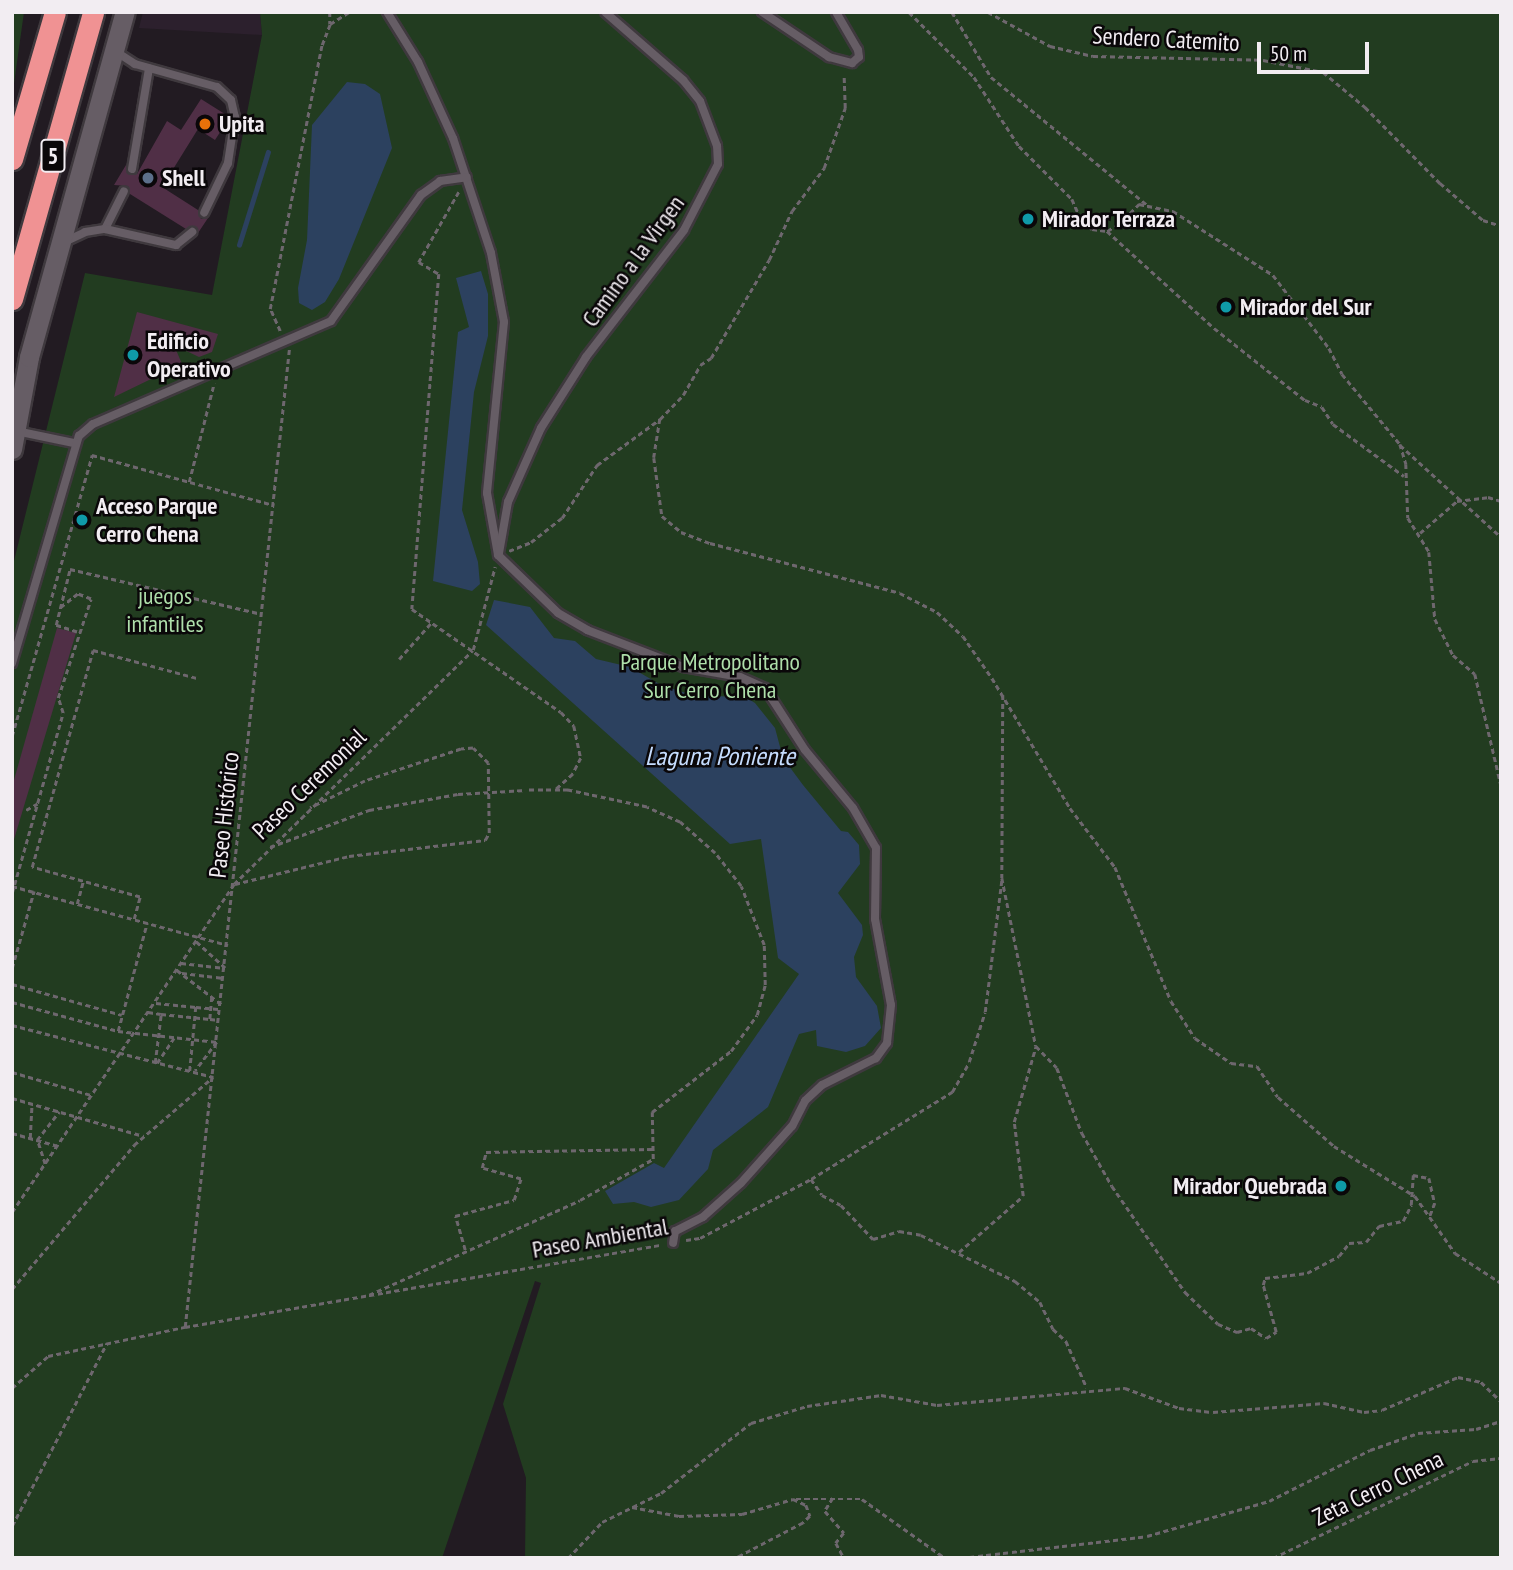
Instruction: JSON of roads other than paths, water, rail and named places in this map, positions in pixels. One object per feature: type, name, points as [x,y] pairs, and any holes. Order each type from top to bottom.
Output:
[{"type":"highway","points":[[25,113],[40,12]]},
{"type":"highway","name":"5","points":[[12,159],[55,12]]},
{"type":"highway","name":"5","points":[[12,299],[93,12]]},
{"type":"main road","points":[[14,440],[29,358],[125,12]]},
{"type":"lane","points":[[387,12],[418,62],[467,177],[491,253],[504,322],[487,493],[498,555],[558,613],[587,630],[682,667],[740,677],[765,688],[805,750],[853,808],[876,848],[875,919],[891,1005],[887,1043],[876,1058],[822,1084],[805,1101],[792,1126],[741,1183],[703,1217],[675,1231],[673,1243]]},
{"type":"lane","name":"Camino a la Virgen","points":[[498,555],[508,502],[541,428],[586,357],[684,230],[718,164],[717,146],[700,101],[683,80],[606,12]]},
{"type":"lane","points":[[762,12],[842,64],[859,57],[858,50],[836,12]]},
{"type":"lane","points":[[114,50],[149,68],[217,87],[233,106],[226,172],[204,213]]},
{"type":"lane","points":[[132,169],[149,68]]},
{"type":"lane","points":[[12,663],[74,443],[93,424],[331,321],[421,195],[440,181],[467,177]]},
{"type":"lane","points":[[105,229],[124,191]]},
{"type":"lane","points":[[60,246],[85,232],[105,229],[176,245],[192,232]]},
{"type":"lane","points":[[14,440],[74,443]]},
{"type":"water","points":[[347,82],[365,84],[380,94],[392,148],[339,279],[325,302],[312,310],[299,303],[298,288],[307,240],[312,125]]},
{"type":"water","points":[[481,271],[488,294],[488,336],[474,392],[462,510],[478,562],[480,584],[472,591],[433,581],[458,332],[469,327],[456,278]]},
{"type":"water","name":"Laguna Poniente","points":[[494,600],[530,607],[554,638],[575,641],[596,659],[630,667],[661,685],[689,694],[747,698],[755,703],[775,728],[783,758],[841,831],[848,832],[859,845],[860,864],[838,893],[862,925],[863,935],[854,957],[856,977],[877,1006],[881,1028],[865,1046],[846,1052],[817,1046],[816,1030],[799,1034],[768,1107],[713,1150],[708,1169],[679,1200],[651,1207],[634,1202],[613,1204],[605,1191],[654,1163],[664,1168],[799,974],[778,958],[761,839],[730,844],[486,625]]},
{"type":"waterway","points":[[239,245],[268,152]]},
{"type":"place","name":"Upita","points":[[205,124]]},
{"type":"place","name":"Shell","points":[[148,178]]},
{"type":"place","name":"Mirador Terraza","points":[[1028,219]]},
{"type":"place","name":"Mirador del Sur","points":[[1226,307]]},
{"type":"place","name":"Edificio Operativo","points":[[133,355]]},
{"type":"place","name":"Acceso Parque Cerro Chena","points":[[82,520]]},
{"type":"place","name":"Mirador Quebrada","points":[[1341,1186]]},
{"type":"park label","name":"juegos infantiles","points":[[165,610]]},
{"type":"park label","name":"Parque Metropolitano Sur Cerro Chena","points":[[710,676]]}]
